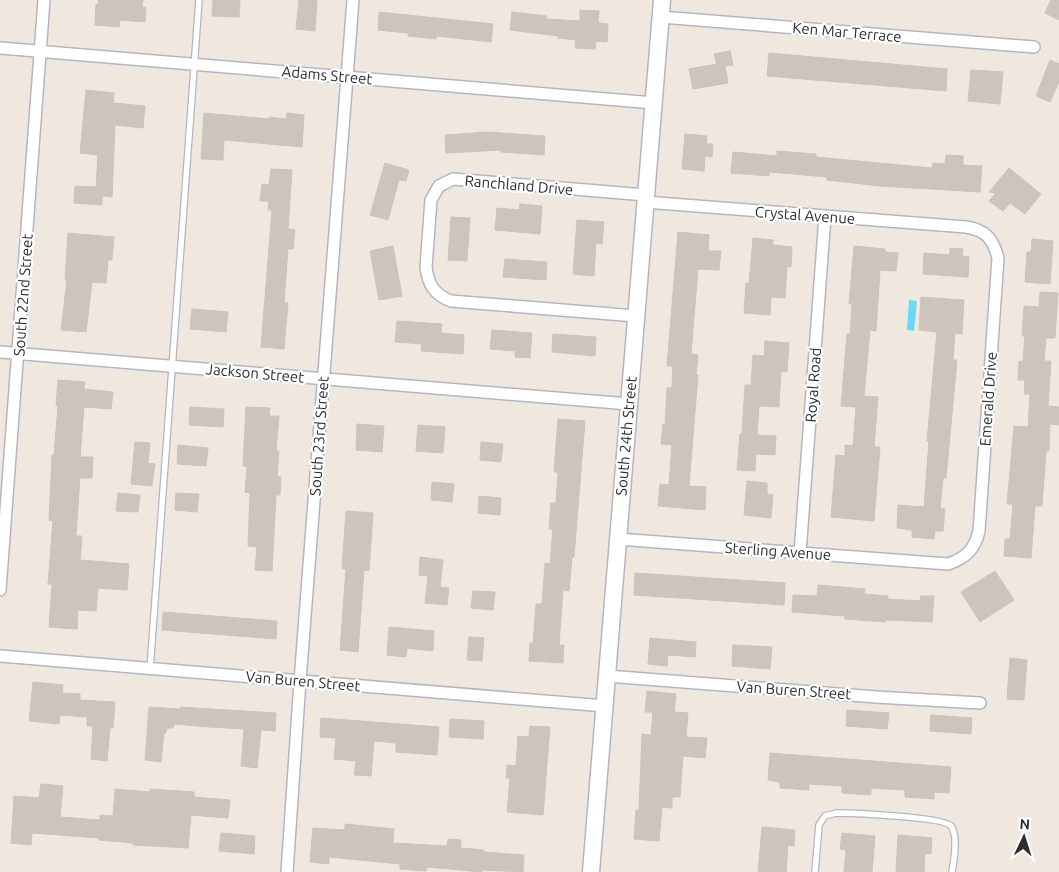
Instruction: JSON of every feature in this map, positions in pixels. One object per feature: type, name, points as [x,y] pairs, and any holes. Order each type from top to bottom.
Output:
[{"type":"street","name":"South 22nd Street","points":[[0,590],[44,0]]},
{"type":"street","name":"South 23rd Street","points":[[287,872],[353,0]]},
{"type":"street","name":"South 24th Street","points":[[590,872],[662,0]]},
{"type":"street","name":"Ken Mar Terrace","points":[[660,17],[1034,47]]},
{"type":"street","name":"Adams Street","points":[[0,48],[654,103]]},
{"type":"street","name":"Ranchland Drive","points":[[636,316],[451,301],[442,298],[435,292],[427,278],[426,267],[431,200],[439,186],[453,180],[645,199]]},
{"type":"street","name":"Crystal Avenue","points":[[645,199],[825,216],[966,226]]},
{"type":"street","name":"Royal Road","points":[[800,553],[825,216]]},
{"type":"street","name":"Emerald Drive","points":[[938,564],[948,564],[966,556],[977,541],[979,531],[998,258],[995,246],[990,238],[983,232],[966,226]]},
{"type":"street","name":"Jackson Street","points":[[0,352],[629,404]]},
{"type":"street","name":"Sterling Avenue","points":[[618,539],[938,564]]},
{"type":"street","name":"Van Buren Street","points":[[0,656],[605,706]]},
{"type":"street","name":"Van Buren Street","points":[[607,676],[876,697],[980,703]]},
{"type":"lane","points":[[150,668],[199,0]]},
{"type":"lane","points":[[815,872],[817,833],[820,821],[829,814],[844,812],[926,819],[948,823],[955,838],[952,872]]},
{"type":"water","points":[[909,300],[917,301],[914,331],[907,330]]},
{"type":"building","points":[[99,0],[143,0],[142,7],[146,8],[145,22],[120,20],[119,27],[95,25],[96,4],[98,5]]},
{"type":"building","points":[[213,0],[240,0],[239,17],[212,16]]},
{"type":"building","points":[[299,0],[317,0],[315,31],[296,29]]},
{"type":"building","points":[[1051,0],[1059,0],[1059,20],[1045,13]]},
{"type":"building","points":[[580,10],[599,11],[598,23],[608,24],[607,42],[596,41],[595,49],[575,48],[576,40],[510,30],[512,12],[547,16],[546,19],[580,21]]},
{"type":"building","points":[[379,12],[493,24],[491,42],[437,36],[436,39],[408,36],[408,33],[378,30]]},
{"type":"building","points":[[730,51],[733,65],[725,66],[728,83],[693,89],[689,69],[717,64],[714,54]]},
{"type":"building","points":[[769,53],[947,69],[946,91],[767,76]]},
{"type":"building","points":[[1050,60],[1059,64],[1059,82],[1050,102],[1036,96]]},
{"type":"building","points":[[971,70],[1003,72],[1000,104],[968,101]]},
{"type":"building","points":[[86,90],[114,93],[113,103],[145,106],[143,128],[115,125],[112,197],[102,196],[102,205],[74,203],[75,186],[96,187],[98,155],[80,153]]},
{"type":"building","points":[[204,113],[269,119],[269,117],[286,119],[287,113],[304,115],[302,147],[224,140],[223,160],[201,159]]},
{"type":"building","points":[[487,132],[545,136],[544,155],[501,152],[501,150],[446,153],[445,135]]},
{"type":"building","points":[[685,134],[707,136],[706,144],[713,144],[712,157],[705,156],[704,171],[682,169]]},
{"type":"building","points":[[777,151],[816,154],[816,157],[932,168],[933,163],[945,164],[946,155],[963,156],[963,165],[982,166],[980,192],[880,186],[827,180],[827,177],[770,172],[769,176],[731,173],[733,152],[777,156]]},
{"type":"building","points":[[385,163],[409,170],[406,181],[399,180],[388,220],[370,215]]},
{"type":"building","points":[[1009,168],[1041,194],[1025,214],[1010,203],[1003,211],[989,201],[996,193],[989,192]]},
{"type":"building","points":[[271,169],[292,170],[288,229],[295,230],[293,249],[288,249],[284,303],[288,303],[284,349],[261,347],[272,210],[268,210],[269,201],[260,201],[262,184],[269,185]]},
{"type":"building","points":[[520,204],[542,206],[540,234],[495,230],[497,208],[519,210]]},
{"type":"building","points":[[451,217],[470,218],[467,261],[448,260]]},
{"type":"building","points":[[577,220],[604,222],[602,244],[596,243],[594,276],[573,274]]},
{"type":"building","points":[[678,232],[709,235],[708,251],[721,251],[719,270],[698,269],[691,354],[698,355],[696,375],[698,375],[689,486],[706,487],[705,510],[658,506],[660,484],[669,485],[672,445],[661,444],[663,424],[665,425],[667,388],[672,388],[673,366],[667,366]]},
{"type":"building","points":[[68,233],[114,237],[112,260],[108,260],[106,283],[92,282],[86,332],[61,330],[67,280],[65,280]]},
{"type":"building","points":[[753,238],[773,240],[773,245],[792,247],[791,267],[787,266],[785,298],[771,297],[770,315],[744,313],[746,283],[749,284]]},
{"type":"building","points":[[1032,239],[1053,241],[1050,284],[1025,282],[1027,252],[1031,252]]},
{"type":"building","points":[[393,246],[402,296],[379,300],[370,251]]},
{"type":"building","points":[[854,246],[885,249],[885,252],[898,253],[896,271],[880,270],[876,331],[870,330],[864,396],[878,397],[874,447],[880,447],[874,521],[831,517],[836,455],[845,456],[845,445],[853,446],[856,407],[841,406],[847,334],[850,334],[852,304],[849,304]]},
{"type":"building","points":[[950,248],[963,249],[962,256],[969,257],[968,277],[923,274],[924,253],[950,255]]},
{"type":"building","points":[[505,259],[547,262],[546,280],[503,277]]},
{"type":"building","points":[[1040,292],[1058,293],[1055,338],[1046,338],[1044,361],[1051,361],[1048,406],[1059,407],[1059,425],[1050,424],[1049,451],[1046,451],[1042,506],[1035,506],[1031,558],[1004,556],[1005,539],[1010,539],[1013,504],[1007,504],[1014,426],[1028,427],[1030,394],[1024,394],[1025,380],[1018,380],[1019,361],[1023,362],[1025,336],[1022,336],[1024,306],[1039,307]]},
{"type":"building","points":[[921,297],[964,300],[962,334],[955,333],[953,360],[957,360],[946,478],[943,478],[940,508],[945,509],[943,531],[935,531],[934,539],[912,537],[912,530],[897,528],[898,505],[924,507],[929,441],[927,441],[937,332],[919,330]]},
{"type":"building","points":[[192,309],[228,312],[226,332],[190,329]]},
{"type":"building","points":[[397,321],[442,324],[441,333],[464,335],[463,354],[421,351],[422,344],[395,342]]},
{"type":"building","points":[[492,330],[532,333],[530,358],[515,357],[515,351],[490,349]]},
{"type":"building","points":[[553,334],[596,337],[595,356],[552,352]]},
{"type":"building","points":[[765,341],[789,343],[787,372],[781,371],[779,407],[759,406],[757,435],[776,436],[775,455],[756,454],[755,471],[737,470],[740,434],[742,434],[745,385],[751,385],[753,355],[764,356]]},
{"type":"building","points":[[58,380],[85,382],[84,389],[113,392],[111,409],[84,407],[80,457],[93,457],[92,478],[80,478],[76,536],[82,536],[80,560],[129,564],[127,590],[98,588],[96,611],[78,610],[77,629],[49,627],[52,584],[48,584],[53,521],[49,520],[52,455],[54,455],[58,406],[56,405]]},
{"type":"building","points":[[190,407],[224,409],[223,427],[189,425]]},
{"type":"building","points":[[246,407],[270,408],[269,416],[279,416],[276,451],[279,451],[277,476],[281,477],[280,495],[276,495],[272,571],[255,570],[257,547],[248,546],[250,493],[245,492],[247,467],[243,466]]},
{"type":"building","points":[[558,419],[585,421],[574,557],[572,557],[569,591],[563,590],[559,645],[564,645],[563,663],[529,661],[530,643],[533,643],[536,604],[542,604],[545,563],[550,564],[553,529],[549,529],[551,503],[556,503],[558,472],[554,472]]},
{"type":"building","points":[[357,424],[384,426],[382,452],[356,450]]},
{"type":"building","points":[[418,425],[445,427],[443,453],[416,451]]},
{"type":"building","points":[[135,442],[150,443],[148,463],[155,464],[152,486],[131,484]]},
{"type":"building","points":[[481,442],[503,444],[501,462],[480,460]]},
{"type":"building","points":[[178,445],[208,448],[206,466],[177,464]]},
{"type":"building","points":[[747,481],[767,483],[767,494],[773,495],[771,518],[744,515]]},
{"type":"building","points":[[432,482],[454,484],[452,502],[431,500]]},
{"type":"building","points":[[118,493],[140,495],[138,512],[116,511]]},
{"type":"building","points":[[176,493],[199,494],[197,512],[175,510]]},
{"type":"building","points":[[479,496],[501,498],[500,515],[478,513]]},
{"type":"building","points":[[346,511],[373,513],[369,571],[364,570],[358,652],[340,650],[346,569],[342,568]]},
{"type":"building","points":[[420,557],[443,560],[440,587],[449,588],[447,605],[425,603],[428,576],[419,575]]},
{"type":"building","points":[[995,571],[1014,600],[980,622],[961,592]]},
{"type":"building","points":[[635,573],[785,583],[784,605],[634,595]]},
{"type":"building","points":[[818,585],[865,589],[864,594],[888,596],[888,599],[920,601],[921,596],[934,596],[932,622],[886,620],[886,622],[845,619],[845,616],[792,612],[793,595],[817,596]]},
{"type":"building","points":[[473,591],[495,592],[493,610],[471,608]]},
{"type":"building","points":[[163,612],[277,621],[276,639],[162,630]]},
{"type":"building","points":[[389,627],[434,631],[433,651],[407,648],[406,657],[387,655]]},
{"type":"building","points":[[469,637],[484,638],[482,661],[467,660]]},
{"type":"building","points":[[650,638],[696,642],[695,657],[668,655],[667,666],[648,664]]},
{"type":"building","points":[[733,645],[772,647],[770,669],[732,666]]},
{"type":"building","points":[[1010,658],[1027,660],[1024,700],[1007,699]]},
{"type":"building","points":[[33,682],[63,685],[62,693],[80,694],[80,700],[115,702],[113,728],[110,728],[107,761],[91,759],[93,726],[87,726],[87,717],[60,715],[59,724],[29,721]]},
{"type":"building","points":[[647,691],[676,694],[674,712],[688,713],[686,737],[707,738],[705,758],[683,756],[680,797],[672,797],[672,808],[662,807],[659,841],[634,839],[636,810],[639,810],[642,734],[651,735],[653,712],[645,712]]},
{"type":"building","points":[[149,707],[276,713],[275,731],[261,730],[257,768],[241,766],[244,729],[174,724],[173,728],[167,728],[166,733],[164,733],[161,762],[145,760]]},
{"type":"building","points":[[847,710],[889,713],[887,729],[846,726]]},
{"type":"building","points":[[931,715],[972,718],[971,734],[930,731]]},
{"type":"building","points":[[321,718],[439,727],[437,755],[396,752],[396,743],[374,741],[371,776],[354,775],[356,761],[334,759],[336,738],[320,737]]},
{"type":"building","points":[[450,719],[484,721],[483,739],[449,737]]},
{"type":"building","points":[[530,726],[550,727],[543,815],[507,812],[510,778],[506,778],[507,765],[516,766],[518,736],[529,737]]},
{"type":"building","points":[[770,753],[951,767],[949,793],[934,792],[934,799],[905,797],[905,790],[871,788],[871,795],[842,793],[842,786],[809,784],[809,790],[780,788],[780,782],[768,780]]},
{"type":"building","points":[[41,784],[63,786],[60,817],[100,820],[100,815],[113,816],[115,789],[150,792],[150,789],[194,792],[194,797],[230,800],[228,818],[191,815],[188,848],[133,845],[133,843],[99,840],[99,838],[32,833],[31,845],[11,843],[14,796],[39,798]]},
{"type":"building","points":[[345,824],[394,829],[393,843],[447,846],[448,839],[461,840],[461,848],[524,855],[523,872],[482,870],[482,872],[427,867],[426,871],[400,869],[400,864],[329,857],[329,864],[310,862],[313,828],[345,830]]},
{"type":"building","points":[[762,827],[795,830],[794,846],[788,845],[786,872],[758,872]]},
{"type":"building","points":[[221,833],[255,836],[254,854],[219,851]]},
{"type":"building","points":[[842,833],[875,836],[872,872],[844,872],[846,850],[840,849]]},
{"type":"building","points":[[898,835],[932,838],[931,854],[925,853],[924,872],[896,872]]}]
